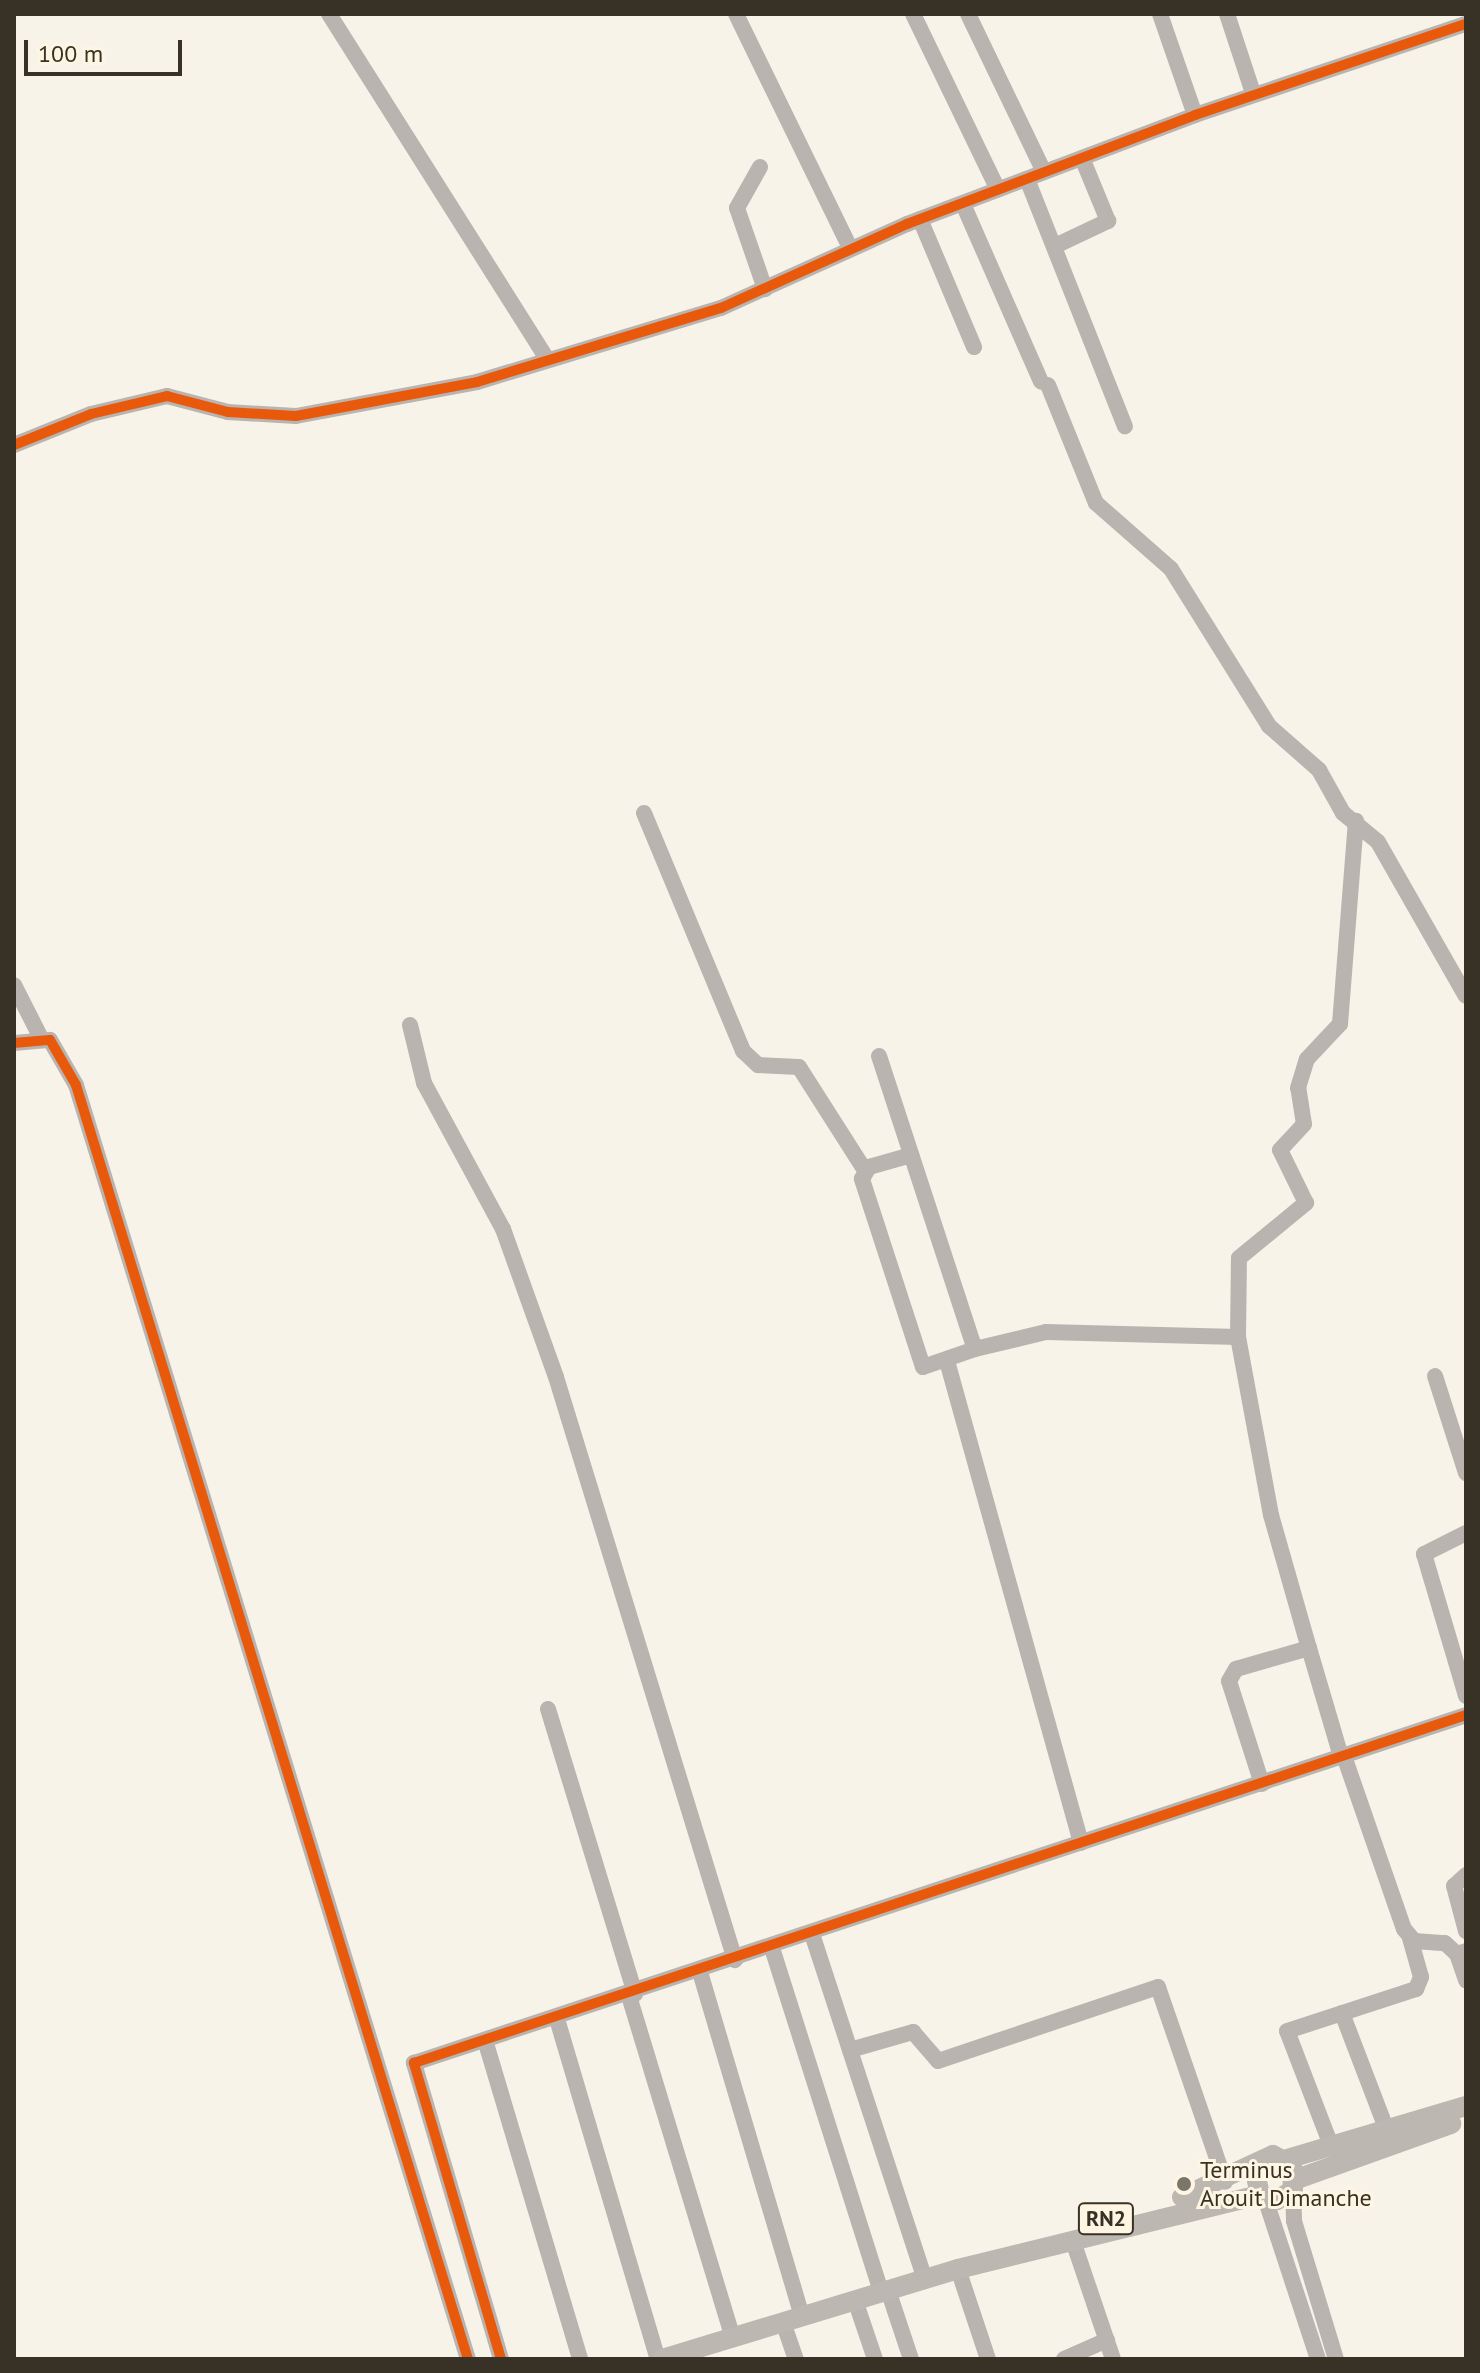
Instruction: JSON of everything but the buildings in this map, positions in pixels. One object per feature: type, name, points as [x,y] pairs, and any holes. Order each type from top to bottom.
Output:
[{"type":"main road","name":"RN2","points":[[660,2359],[958,2269],[1225,2182],[1254,2167],[1265,2157],[1287,2159],[1332,2148],[1466,2106]]},
{"type":"main road","name":"RN2","points":[[958,2269],[1262,2197],[1466,2119]]},
{"type":"main road","points":[[1287,2159],[1295,2185]]},
{"type":"main road","points":[[1254,2167],[1262,2197]]},
{"type":"street","points":[[329,14],[548,360]]},
{"type":"street","points":[[736,14],[850,248]]},
{"type":"street","points":[[913,14],[998,190]]},
{"type":"street","points":[[968,14],[1044,172]]},
{"type":"street","points":[[1160,14],[1195,115]]},
{"type":"street","points":[[1227,14],[1253,93]]},
{"type":"street","points":[[14,445],[91,414],[167,396],[228,412],[296,416],[413,397],[548,360],[765,289],[920,219],[1253,93],[1466,24]]},
{"type":"street","points":[[1055,246],[1108,221],[1082,158]]},
{"type":"street","points":[[760,167],[737,208],[765,289]]},
{"type":"street","points":[[1027,179],[1125,426]]},
{"type":"street","points":[[963,204],[1096,503],[1171,569],[1269,726],[1319,770],[1340,809],[1378,842],[1466,996]]},
{"type":"street","points":[[920,219],[974,347]]},
{"type":"street","points":[[644,813],[743,1051],[758,1065],[799,1067],[864,1169],[923,1367],[975,1349],[1046,1332],[1238,1337]]},
{"type":"street","points":[[1332,2148],[1286,2037],[1289,2030],[1416,1989],[1421,1977],[1410,1938],[1342,1756],[1271,1515],[1238,1337],[1239,1258],[1306,1203],[1280,1150],[1304,1124],[1298,1088],[1307,1059],[1340,1024],[1356,821]]},
{"type":"street","points":[[14,985],[40,1036],[66,1064],[94,1142],[468,2359]]},
{"type":"street","points":[[410,1025],[424,1083],[503,1229],[556,1377],[735,1960]]},
{"type":"street","points":[[14,1043],[40,1036]]},
{"type":"street","points":[[879,1056],[975,1349]]},
{"type":"street","points":[[864,1169],[911,1155]]},
{"type":"street","points":[[947,1361],[1081,1843]]},
{"type":"street","points":[[1435,1376],[1466,1473]]},
{"type":"street","points":[[1466,1533],[1424,1554],[1466,1696]]},
{"type":"street","points":[[1262,1784],[1229,1674],[1309,1648]]},
{"type":"street","points":[[548,1709],[732,2336]]},
{"type":"street","points":[[501,2359],[411,2068],[485,2040],[813,1937],[1081,1843],[1466,1715]]},
{"type":"street","points":[[1466,1875],[1454,1886],[1466,1931]]},
{"type":"street","points":[[813,1937],[925,2279]]},
{"type":"street","points":[[1410,1938],[1445,1943],[1462,1952],[1466,1980]]},
{"type":"street","points":[[772,1948],[884,2291],[911,2359]]},
{"type":"street","points":[[700,1972],[792,2320],[796,2359]]},
{"type":"street","points":[[850,2050],[913,2032],[938,2061],[1158,1987],[1225,2182]]},
{"type":"street","points":[[1342,2013],[1387,2131]]},
{"type":"street","points":[[557,2019],[660,2359]]},
{"type":"street","points":[[485,2040],[580,2359]]},
{"type":"street","points":[[1295,2185],[1294,2221],[1336,2359]]},
{"type":"street","points":[[1262,2197],[1318,2359]]},
{"type":"street","points":[[1073,2241],[1113,2359]]},
{"type":"street","points":[[958,2269],[988,2359]]},
{"type":"street","points":[[855,2300],[875,2359]]},
{"type":"street","points":[[1064,2359],[1107,2340]]},
{"type":"cycle path","points":[[14,445],[91,414],[167,396],[228,412],[296,416],[477,382],[721,308],[907,224],[1195,115],[1466,24]]},
{"type":"cycle path","points":[[14,1043],[50,1040],[76,1085],[468,2359]]},
{"type":"cycle path","points":[[501,2359],[414,2063],[1466,1715]]},
{"type":"place","name":"Terminus Arouit Dimanche","points":[[1184,2184]]}]
